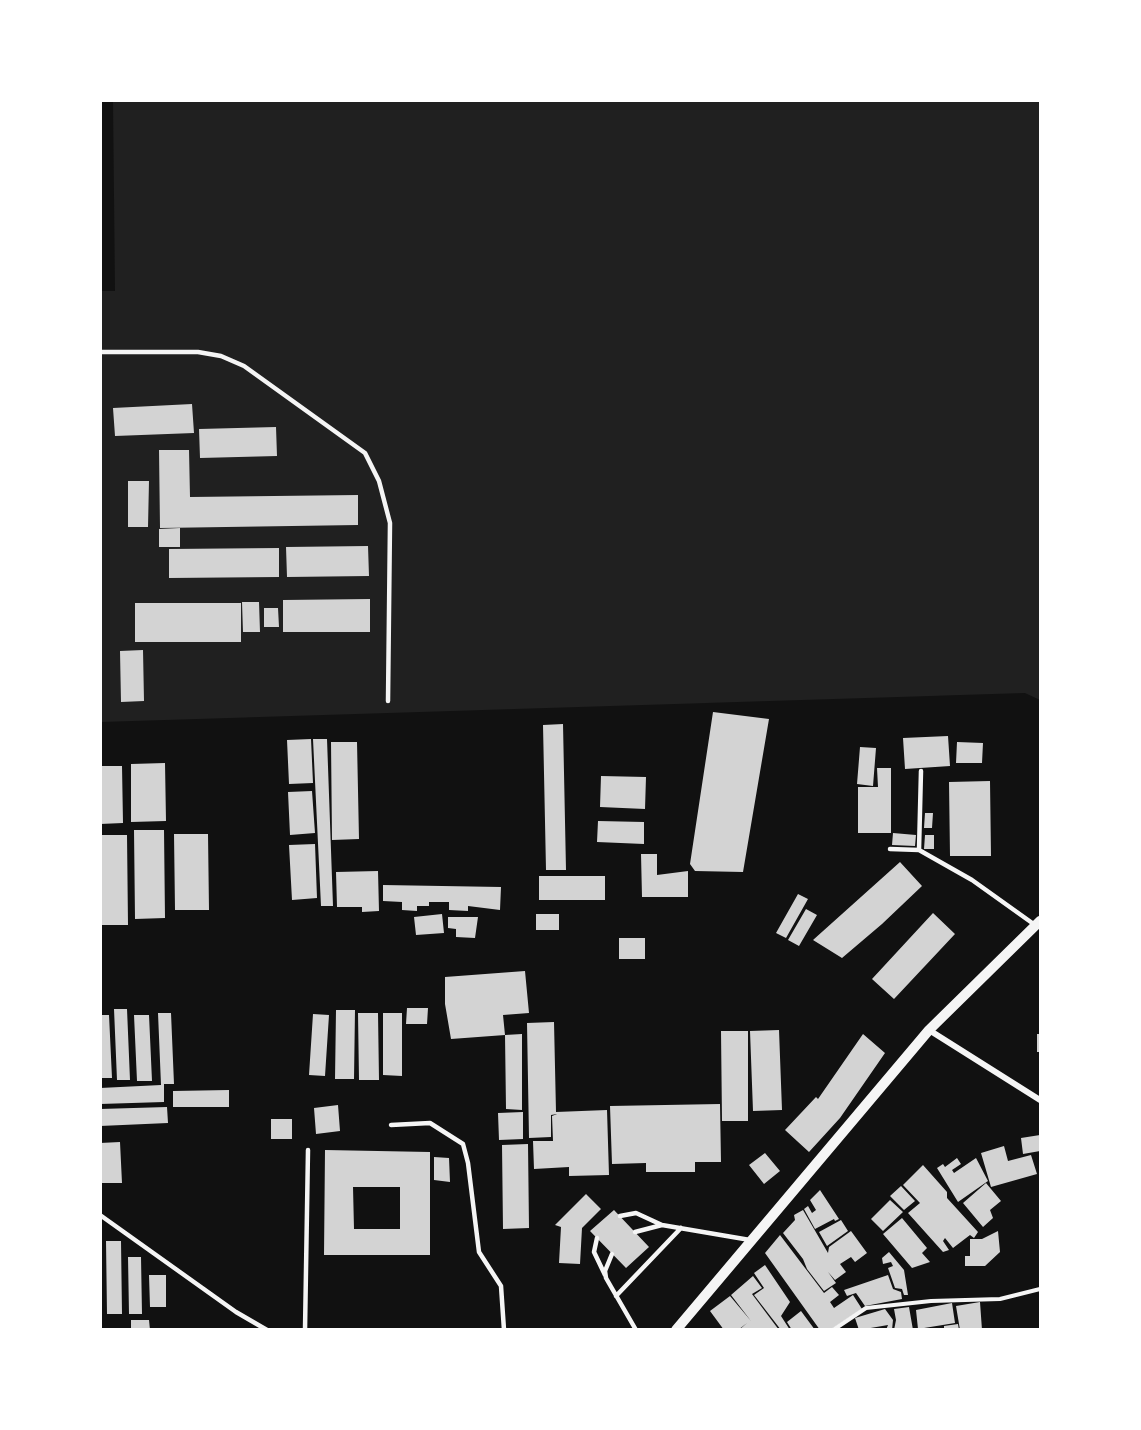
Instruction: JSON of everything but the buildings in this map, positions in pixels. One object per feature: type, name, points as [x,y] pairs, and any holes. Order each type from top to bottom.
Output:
[{"type":"street","points":[[676,1329],[929,1030],[1038,923]]},
{"type":"street","points":[[929,1030],[1041,1100]]},
{"type":"lane","points":[[100,352],[198,352],[221,357],[244,366],[365,453],[379,480],[390,523],[388,701]]},
{"type":"lane","points":[[919,850],[921,771]]},
{"type":"lane","points":[[890,849],[919,850],[972,880],[1038,923]]},
{"type":"lane","points":[[391,1125],[430,1123],[463,1144],[468,1163],[479,1252],[501,1286],[504,1329]]},
{"type":"lane","points":[[305,1329],[308,1150]]},
{"type":"lane","points":[[620,1216],[636,1213],[662,1225],[752,1240]]},
{"type":"lane","points":[[100,1215],[236,1312],[267,1329]]},
{"type":"lane","points":[[635,1232],[662,1225]]},
{"type":"lane","points":[[616,1296],[681,1228]]},
{"type":"lane","points":[[597,1238],[594,1252],[606,1278],[636,1329]]},
{"type":"lane","points":[[606,1278],[605,1271],[612,1254]]},
{"type":"path","points":[[833,1329],[866,1308],[932,1301],[1000,1299],[1041,1289]]},
{"type":"shaded area","points":[[113,101],[1040,101],[1040,700],[1025,693],[101,722],[100,291],[115,291]]}]
